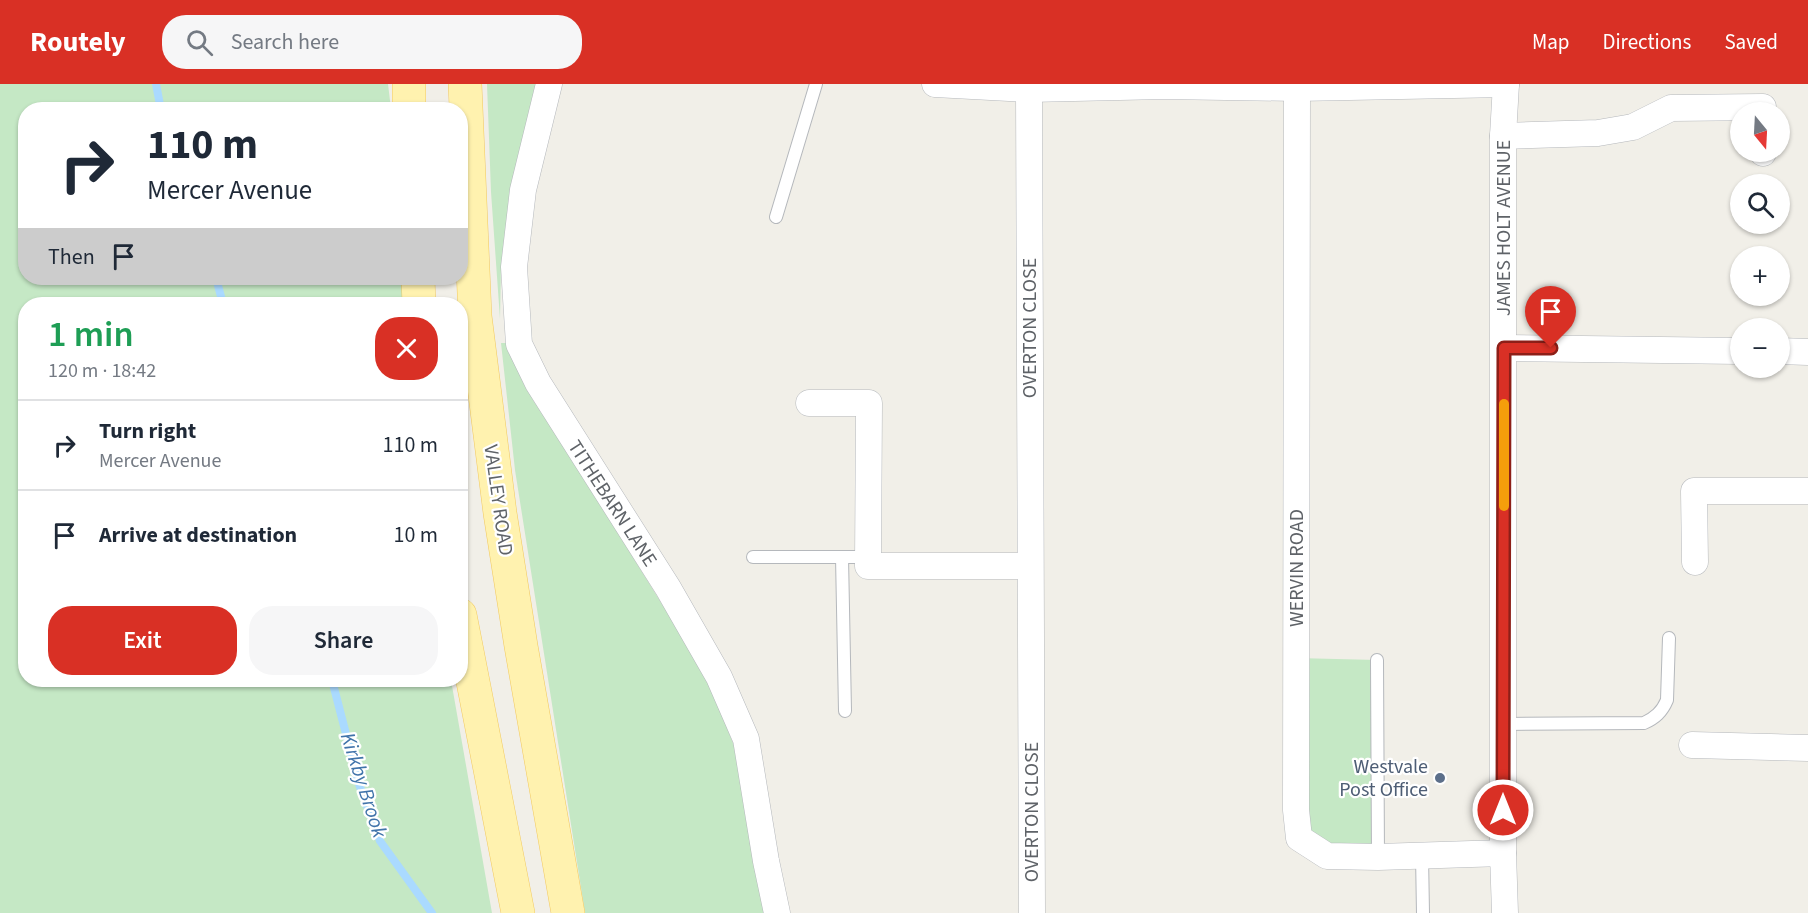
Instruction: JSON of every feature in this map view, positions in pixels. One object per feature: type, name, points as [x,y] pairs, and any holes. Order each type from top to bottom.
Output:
[{"type":"main road","points":[[409,84],[409,102]]},
{"type":"main road","name":"VALLEY ROAD","points":[[465,84],[466,102]]},
{"type":"main road","name":"VALLEY ROAD","points":[[468,147],[476,316],[500,513],[568,913]]},
{"type":"main road","points":[[468,656],[518,913]]},
{"type":"street","name":"TITHEBARN LANE","points":[[549,84],[523,190],[514,267],[519,344],[538,383],[668,588],[719,677],[746,739],[777,913]]},
{"type":"street","points":[[935,84],[1029,89],[1164,85],[1297,88],[1506,84]]},
{"type":"street","name":"JAMES HOLT AVENUE","points":[[1505,913],[1503,853],[1503,136],[1506,84]]},
{"type":"street","name":"WERVIN ROAD","points":[[1297,88],[1296,810],[1299,838],[1327,856],[1378,857],[1503,853]]},
{"type":"street","name":"OVERTON CLOSE","points":[[1029,89],[1032,913]]},
{"type":"street","points":[[1503,136],[1598,133],[1633,127],[1671,108],[1730,107]]},
{"type":"street","points":[[1504,348],[1730,351]]},
{"type":"street","points":[[1790,351],[1808,352]]},
{"type":"street","points":[[809,403],[869,403],[868,566],[1030,566]]},
{"type":"street","points":[[1695,562],[1694,491],[1808,491]]},
{"type":"street","points":[[1692,745],[1808,748]]},
{"type":"lane","points":[[776,217],[816,84]]},
{"type":"lane","points":[[753,557],[868,557]]},
{"type":"lane","points":[[842,557],[845,711]]},
{"type":"lane","points":[[1503,724],[1644,723],[1654,719],[1664,708],[1667,700],[1669,638]]},
{"type":"lane","points":[[1377,660],[1378,857]]},
{"type":"lane","points":[[1422,855],[1423,913]]},
{"type":"green space","points":[[0,84],[388,84],[390,102],[18,102],[18,285],[406,285],[406,297],[18,297],[18,687],[452,687],[492,913],[0,913]]},
{"type":"green space","points":[[487,84],[538,84],[501,267],[500,319],[491,192]]},
{"type":"green space","points":[[501,343],[510,343],[533,400],[706,675],[735,748],[764,913],[585,913],[515,470]]},
{"type":"green space","points":[[1296,658],[1377,660],[1378,857],[1299,838]]},
{"type":"waterway","name":"Kirkby Brook","points":[[156,84],[159,102]]},
{"type":"waterway","name":"Kirkby Brook","points":[[218,285],[221,297]]},
{"type":"waterway","name":"Kirkby Brook","points":[[334,687],[359,784],[380,841],[432,913]]},
{"type":"slow traffic","points":[[1504,404],[1504,506]]},
{"type":"place","name":"Westvale Post Office","points":[[1440,778]]},
{"type":"route","points":[[1503,810],[1504,348],[1551,348]]}]
